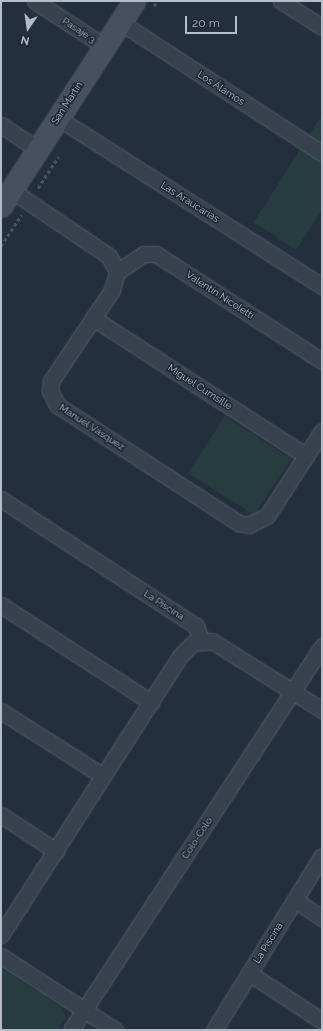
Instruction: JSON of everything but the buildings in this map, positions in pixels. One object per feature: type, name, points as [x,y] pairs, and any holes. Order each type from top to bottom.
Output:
[{"type":"street","name":"Pasaje 3","points":[[35,1],[104,46]]},
{"type":"street","name":"San Martín","points":[[6,198],[134,1]]},
{"type":"street","points":[[281,1],[322,27]]},
{"type":"street","name":"Los Álamos","points":[[120,22],[322,153]]},
{"type":"street","name":"Las Araucarias","points":[[58,118],[322,286]]},
{"type":"street","points":[[1,125],[37,149]]},
{"type":"street","points":[[6,198],[109,256],[117,272]]},
{"type":"street","name":"Valentín Nicoletti","points":[[117,272],[144,254],[156,254],[322,361]]},
{"type":"street","name":"Manuel Vásquez","points":[[117,272],[115,284],[51,381],[54,401],[232,518],[249,525],[264,520],[322,431]]},
{"type":"street","name":"Miguel Cumsille","points":[[93,318],[306,456]]},
{"type":"street","name":"La Piscina","points":[[1,499],[196,626],[201,640]]},
{"type":"street","points":[[1,605],[151,702]]},
{"type":"street","points":[[1,935],[181,654],[201,640],[212,641],[322,710]]},
{"type":"street","name":"Colo-Colo","points":[[72,1030],[322,646]]},
{"type":"street","points":[[1,711],[102,776]]},
{"type":"street","points":[[1,815],[56,851]]},
{"type":"street","name":"La Piscina","points":[[214,1030],[322,856]]},
{"type":"street","points":[[295,900],[322,918]]},
{"type":"street","points":[[1,956],[115,1030]]},
{"type":"street","points":[[249,973],[322,1021]]},
{"type":"green space","points":[[322,115],[322,210],[296,250],[254,222]]},
{"type":"green space","points":[[225,416],[291,459],[254,515],[188,473]]},
{"type":"green space","points":[[1,968],[62,1007],[66,1018],[58,1030],[1,1030]]}]
